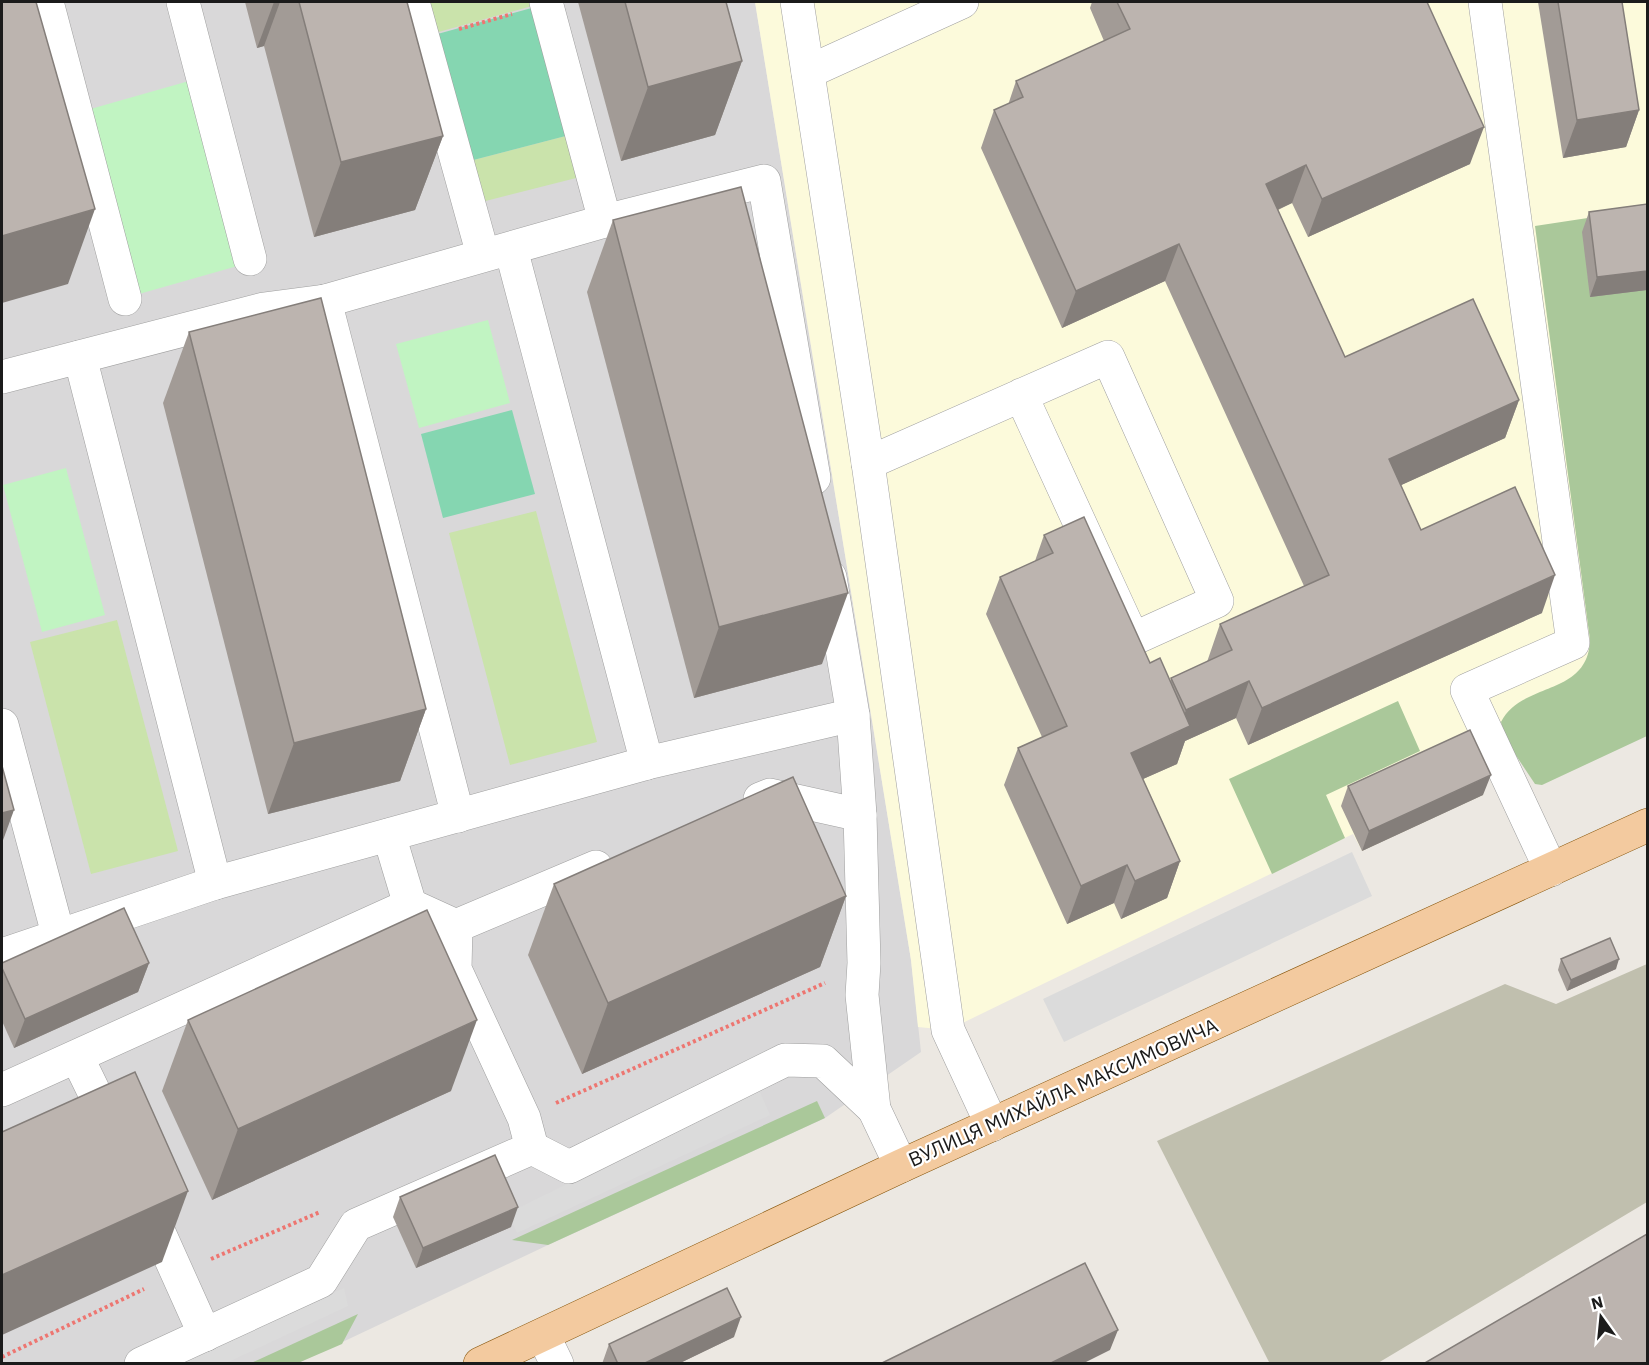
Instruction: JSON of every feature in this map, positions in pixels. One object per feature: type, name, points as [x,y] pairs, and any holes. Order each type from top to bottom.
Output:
[{"type":"main road","name":"ВУЛИЦЯ МИХАЙЛА МАКСИМОВИЧА","points":[[480,1364],[550,1349],[901,1166],[1647,825]]},
{"type":"street","points":[[47,2],[125,299]]},
{"type":"street","points":[[183,2],[250,259]]},
{"type":"street","points":[[413,2],[423,38],[497,252],[647,763]]},
{"type":"street","points":[[797,2],[868,463],[948,1030],[992,1125]]},
{"type":"street","points":[[808,72],[962,2]]},
{"type":"street","points":[[1485,2],[1573,643],[1467,690],[1551,870]]},
{"type":"street","points":[[546,3],[604,221]]},
{"type":"street","points":[[2,377],[264,309],[325,301],[604,221],[764,181],[818,506]]},
{"type":"street","points":[[325,301],[458,816]]},
{"type":"street","points":[[80,357],[215,883]]},
{"type":"street","points":[[868,463],[1021,395],[1108,357],[1217,601],[1133,639],[1021,395]]},
{"type":"street","points":[[826,552],[853,715],[860,814],[864,963],[862,995],[874,1109],[901,1166]]},
{"type":"street","points":[[2,955],[58,934],[215,883],[647,763],[853,715]]},
{"type":"street","points":[[2,725],[58,934]]},
{"type":"street","points":[[737,809],[770,795],[860,814]]},
{"type":"street","points":[[388,835],[410,904],[456,926],[629,854]]},
{"type":"street","points":[[2,1090],[410,904]]},
{"type":"street","points":[[456,926],[455,969],[524,1118],[532,1148],[569,1167],[785,1059],[823,1061],[874,1109]]},
{"type":"street","points":[[76,1057],[130,1168],[205,1335]]},
{"type":"street","points":[[141,1364],[321,1281],[356,1225],[532,1148]]},
{"type":"path","points":[[423,38],[546,3]]},
{"type":"shaded area","points":[[2,2],[755,2],[911,960],[921,1052],[825,1118],[298,1363],[2,1364]]},
{"type":"shaded area","points":[[755,2],[1647,2],[1647,695],[1474,773],[1483,795],[1362,851],[1353,834],[948,1030],[918,1027],[911,960]]},
{"type":"shaded area","points":[[1352,852],[1372,896],[1064,1042],[1043,999]]},
{"type":"shaded area","points":[[1647,964],[1647,1202],[1378,1363],[1269,1362],[1157,1141],[1505,984],[1556,1004]]},
{"type":"shaded area","points":[[759,1090],[770,1115],[517,1233],[508,1213]]},
{"type":"shaded area","points":[[344,1288],[348,1306],[226,1363],[180,1364]]},
{"type":"green space","points":[[419,2],[539,2],[539,4],[428,35]]},
{"type":"green space","points":[[546,4],[581,132],[458,164],[423,38]]},
{"type":"green space","points":[[189,81],[241,265],[139,294],[87,110]]},
{"type":"green space","points":[[581,132],[592,174],[474,204],[458,164]]},
{"type":"green space","points":[[1647,209],[1647,736],[1542,785],[1535,784],[1505,739],[1501,722],[1511,709],[1523,700],[1566,680],[1578,671],[1586,658],[1590,640],[1535,226]]},
{"type":"green space","points":[[488,320],[510,403],[419,428],[396,344]]},
{"type":"green space","points":[[512,410],[535,494],[443,518],[421,434]]},
{"type":"green space","points":[[66,468],[105,615],[42,632],[3,485]]},
{"type":"green space","points":[[536,511],[597,742],[510,765],[449,533]]},
{"type":"green space","points":[[117,620],[178,851],[91,874],[30,642]]},
{"type":"green space","points":[[1398,701],[1420,751],[1326,795],[1345,838],[1272,874],[1229,779]]},
{"type":"green space","points":[[817,1101],[825,1118],[548,1245],[512,1240]]},
{"type":"green space","points":[[358,1314],[342,1344],[298,1363],[251,1363]]},
{"type":"building","points":[[2,2],[36,2],[95,209],[2,236]]},
{"type":"building","points":[[299,2],[407,2],[443,136],[341,162]]},
{"type":"building","points":[[625,2],[726,2],[742,61],[648,87]]},
{"type":"building","points":[[1117,2],[1427,2],[1484,127],[1322,199],[1306,165],[1266,184],[1345,357],[1473,299],[1519,400],[1389,459],[1421,530],[1515,487],[1555,575],[1262,708],[1249,681],[1186,710],[1171,678],[1232,650],[1220,624],[1329,575],[1179,244],[1076,291],[994,110],[1023,97],[1016,81],[1130,29]]},
{"type":"building","points":[[1558,2],[1622,2],[1639,110],[1577,120]]},
{"type":"building","points":[[741,187],[848,593],[719,627],[613,220]]},
{"type":"building","points":[[1647,204],[1647,271],[1597,277],[1589,212]]},
{"type":"building","points":[[321,298],[426,709],[294,743],[189,332]]},
{"type":"building","points":[[1084,517],[1150,663],[1160,658],[1190,726],[1131,753],[1180,861],[1135,881],[1127,865],[1081,886],[1018,748],[1067,726],[1000,577],[1053,553],[1044,535]]},
{"type":"building","points":[[1470,730],[1491,775],[1369,831],[1348,786]]},
{"type":"building","points":[[2,766],[14,810],[2,813]]},
{"type":"building","points":[[793,777],[846,896],[608,1003],[554,884]]},
{"type":"building","points":[[124,908],[149,963],[25,1019],[2,968],[2,963]]},
{"type":"building","points":[[427,910],[477,1020],[238,1129],[188,1020]]},
{"type":"building","points":[[1610,938],[1619,959],[1571,980],[1561,959]]},
{"type":"building","points":[[135,1072],[188,1191],[2,1275],[2,1132]]},
{"type":"building","points":[[495,1155],[518,1207],[423,1248],[400,1197]]},
{"type":"building","points":[[1647,1234],[1647,1364],[1423,1364]]},
{"type":"building","points":[[1085,1263],[1118,1330],[1049,1364],[880,1364]]},
{"type":"building","points":[[727,1288],[741,1317],[643,1364],[618,1364],[609,1344]]}]
